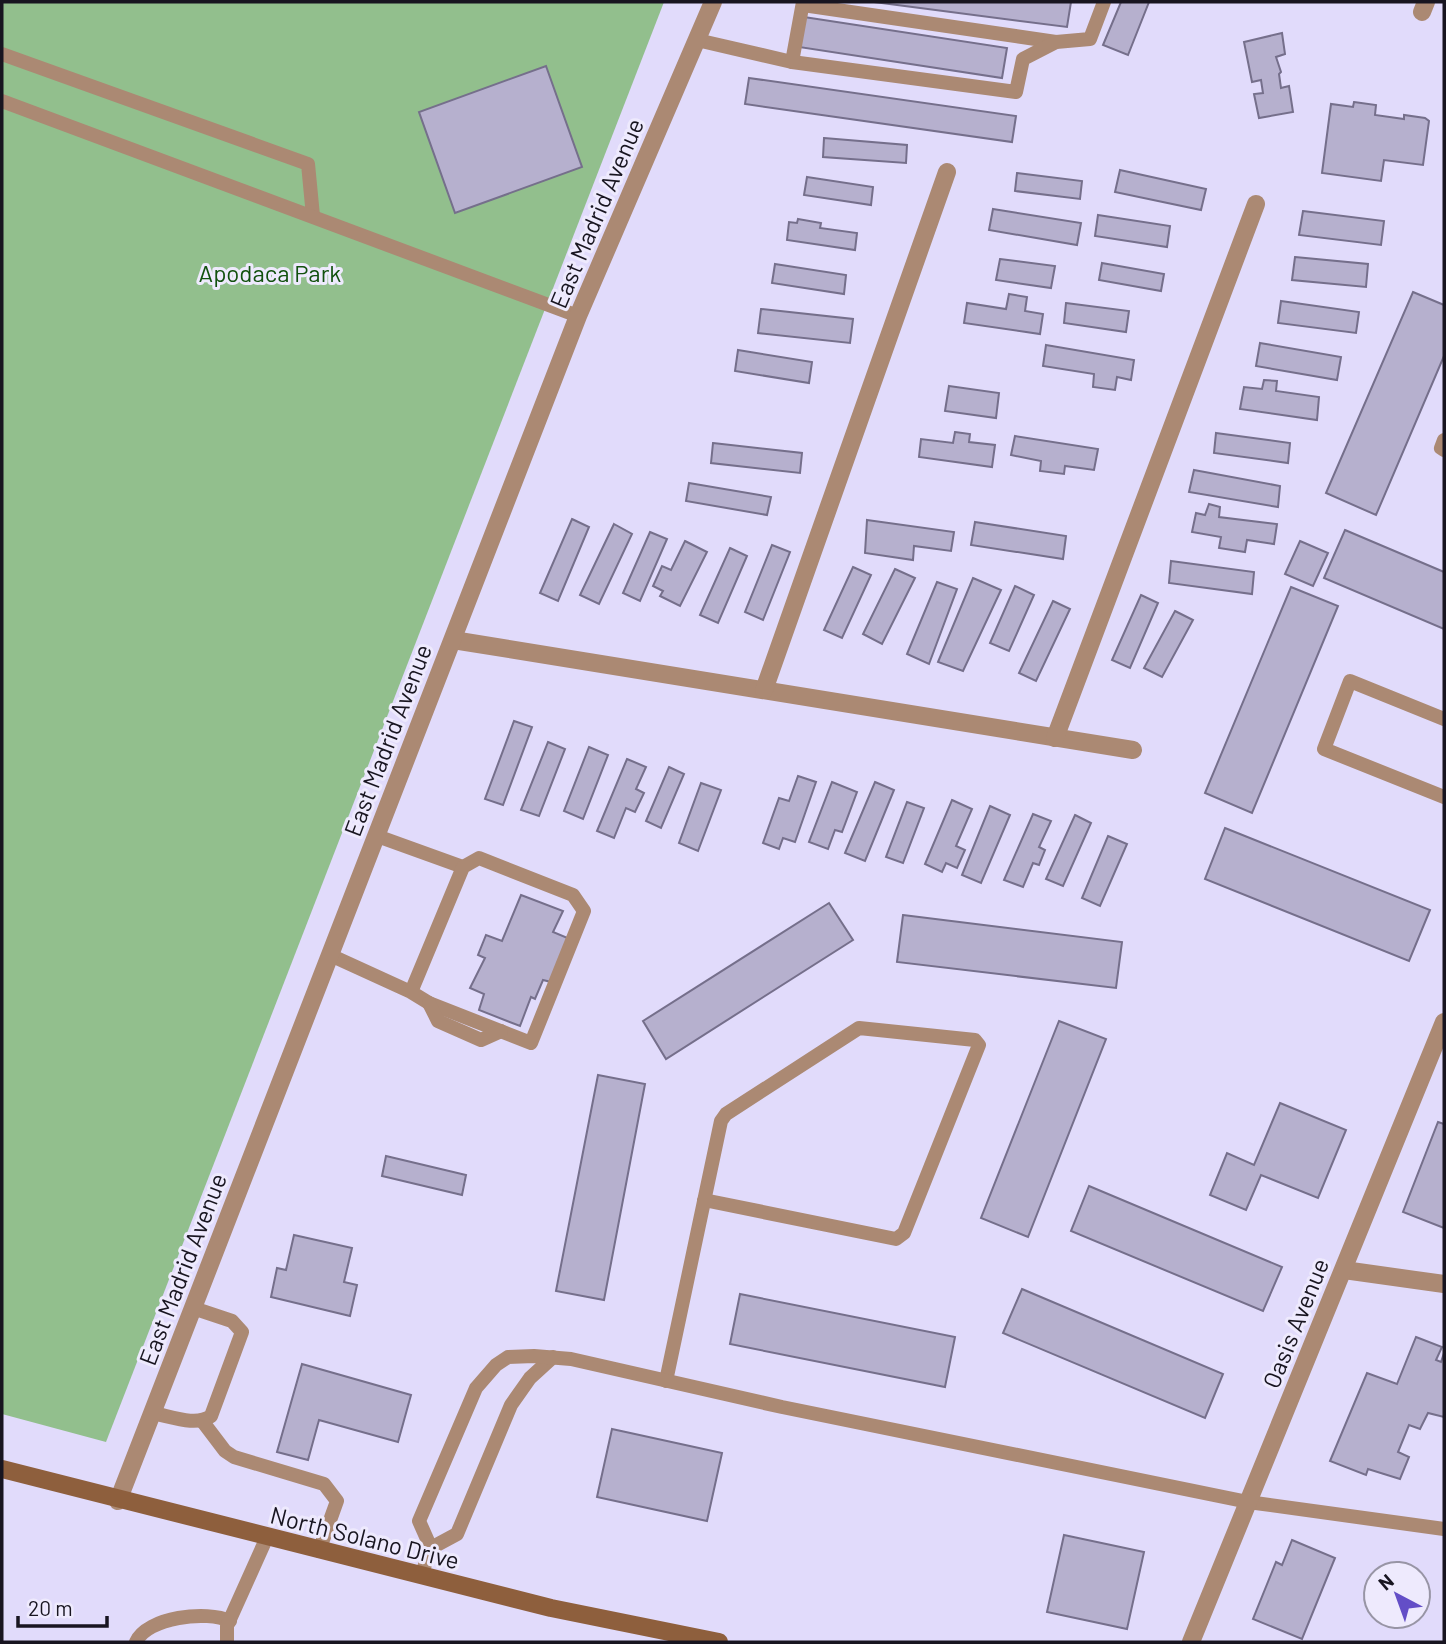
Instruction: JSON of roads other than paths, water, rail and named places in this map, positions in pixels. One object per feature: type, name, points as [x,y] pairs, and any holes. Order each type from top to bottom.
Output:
[{"type":"main road","name":"North Solano Drive","points":[[2,1469],[118,1501],[551,1608],[719,1642]]},
{"type":"street","name":"East Madrid Avenue","points":[[118,1501],[578,316],[713,2]]},
{"type":"street","points":[[764,690],[947,172]]},
{"type":"street","points":[[1055,738],[1256,204]]},
{"type":"street","points":[[453,639],[1133,750]]},
{"type":"street","name":"Oasis Avenue","points":[[1191,1642],[1343,1270],[1441,1041],[1444,1022]]},
{"type":"street","points":[[1343,1270],[1444,1284]]},
{"type":"lane","points":[[792,62],[803,3],[1056,42],[1090,39],[1104,2]]},
{"type":"lane","points":[[697,40],[792,62],[1016,92],[1023,59],[1056,42]]},
{"type":"lane","points":[[2,54],[307,164],[313,216]]},
{"type":"lane","points":[[2,102],[578,316]]},
{"type":"lane","points":[[1444,440],[1441,449],[1444,450]]},
{"type":"lane","points":[[1444,719],[1350,681],[1324,749],[1444,797]]},
{"type":"lane","points":[[377,836],[463,867]]},
{"type":"lane","points":[[330,955],[411,992],[429,1003],[438,1021],[481,1040],[501,1031],[531,1043],[584,911],[573,895],[479,858],[463,867],[411,992]]},
{"type":"lane","points":[[666,1381],[704,1200],[721,1121],[726,1114],[859,1028],[975,1040],[979,1045],[904,1233],[896,1239],[704,1200]]},
{"type":"lane","points":[[193,1308],[232,1321],[242,1332],[211,1416],[204,1422]]},
{"type":"lane","points":[[431,1548],[419,1521],[476,1388],[496,1365],[508,1357],[553,1357],[1248,1502],[1444,1529]]},
{"type":"lane","points":[[421,1576],[431,1548],[457,1534],[510,1405],[530,1378],[553,1357]]},
{"type":"lane","points":[[152,1413],[204,1422],[225,1451],[234,1457],[324,1485],[337,1501],[320,1550]]},
{"type":"lane","points":[[227,1642],[230,1620],[267,1537]]},
{"type":"lane","points":[[136,1642],[145,1628],[154,1624],[211,1614],[230,1620]]},
{"type":"park label","name":"Apodaca Park","points":[[270,272]]}]
